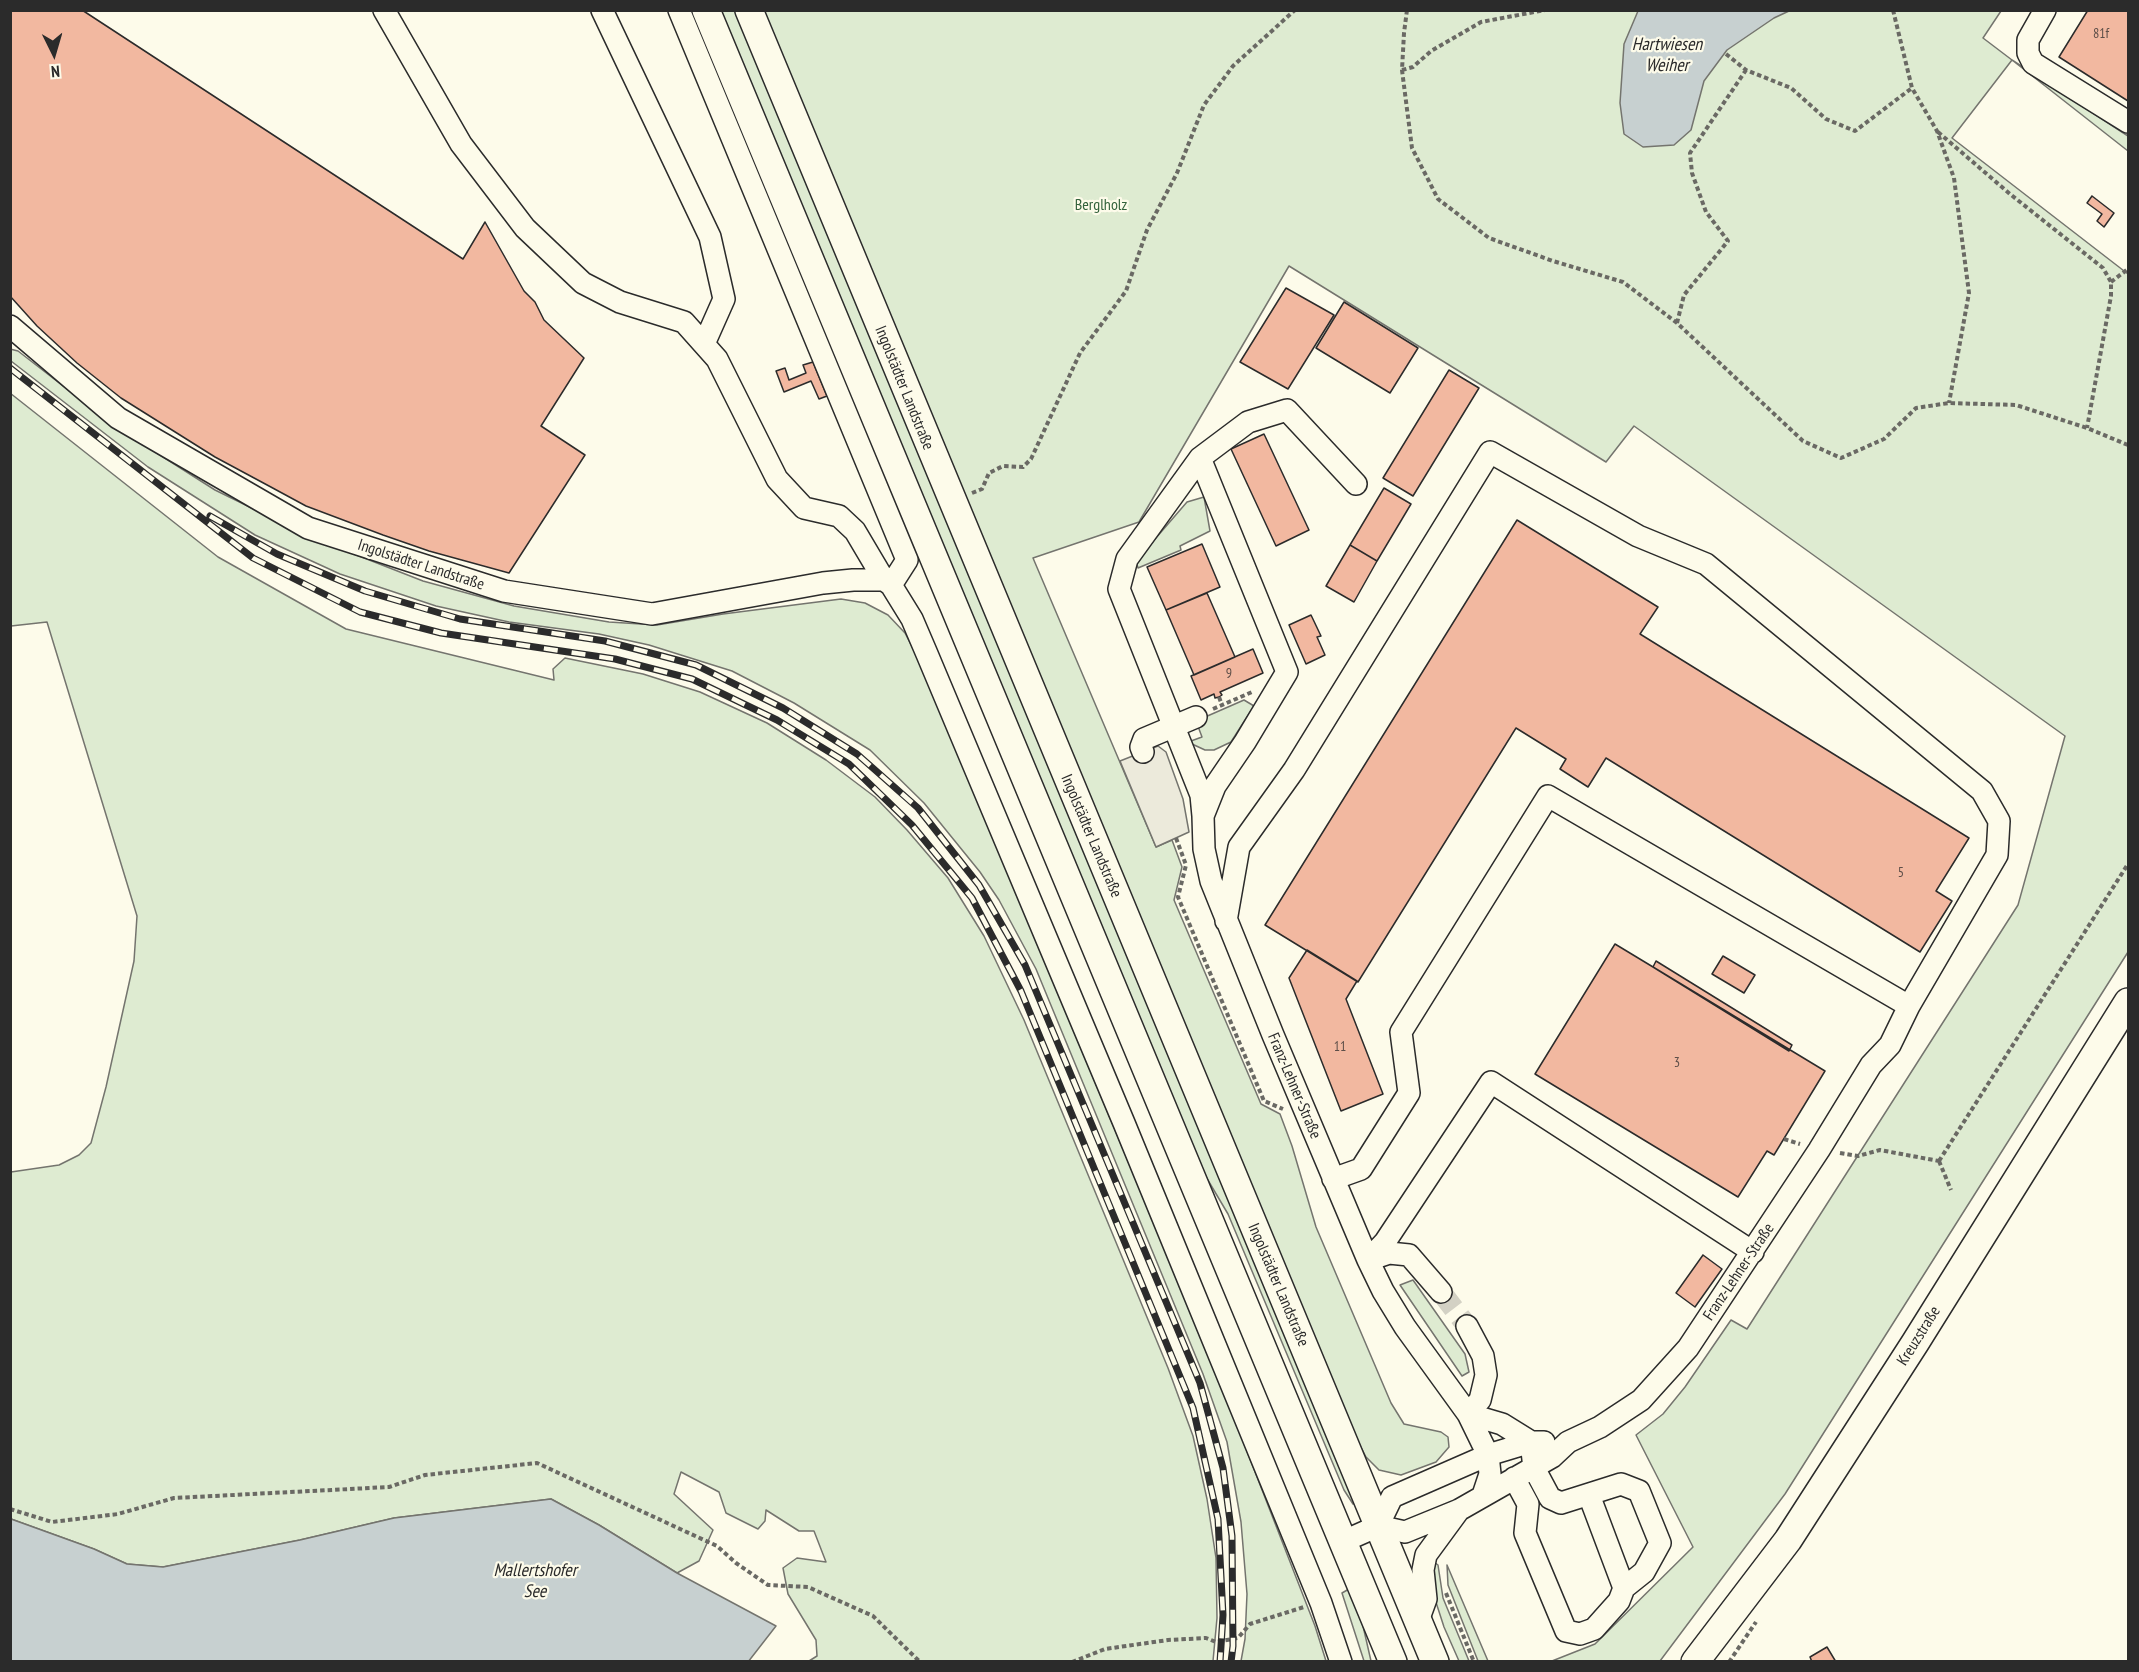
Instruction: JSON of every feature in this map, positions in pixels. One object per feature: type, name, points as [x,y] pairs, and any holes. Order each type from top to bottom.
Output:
[{"type":"main road","points":[[706,10],[1392,1662]]},
{"type":"main road","name":"Ingolstädter Landstraße","points":[[749,10],[951,502],[1435,1662]]},
{"type":"main road","name":"Kreuzstraße","points":[[1695,1662],[1788,1540],[1922,1333],[2128,1002]]},
{"type":"street","points":[[384,10],[461,144],[525,228],[583,283],[620,302],[684,322],[717,359],[777,479],[804,508],[838,516],[855,531],[912,619],[1119,1112],[1321,1603],[1341,1662]]},
{"type":"street","points":[[602,10],[710,237],[724,299],[704,344]]},
{"type":"street","points":[[679,10],[906,560],[888,583]]},
{"type":"street","points":[[2045,10],[2028,40],[2028,53],[2033,63],[2128,122]]},
{"type":"street","name":"Ingolstädter Landstraße","points":[[11,327],[118,418],[308,528],[504,591],[652,614],[823,583],[853,580],[888,583]]},
{"type":"street","points":[[1203,816],[1201,795],[1119,589],[1127,559],[1200,458],[1248,422],[1287,410],[1356,484]]},
{"type":"street","name":"Franz-Lehner-Straße","points":[[1226,921],[1239,848],[1294,770],[1490,452],[1638,536],[1706,564],[1982,791],[1999,820],[1997,855],[1890,1045],[1871,1065],[1819,1150],[1688,1348],[1641,1400],[1600,1427],[1568,1442],[1552,1457],[1534,1468],[1459,1509],[1405,1532],[1378,1526],[1392,1497],[1488,1455],[1530,1442],[1568,1442]]},
{"type":"street","points":[[1200,458],[1287,672],[1283,678]]},
{"type":"street","name":"Franz-Lehner-Straße","points":[[1283,678],[1245,742],[1215,786],[1203,816],[1204,849],[1211,881],[1308,1121],[1368,1260],[1383,1291],[1405,1327],[1468,1414],[1488,1455],[1490,1474],[1483,1495]]},
{"type":"street","points":[[1143,752],[1144,740],[1196,717]]},
{"type":"street","points":[[1333,1179],[1360,1169],[1409,1092],[1401,1032],[1548,796],[1910,1006]]},
{"type":"street","points":[[1368,1260],[1385,1242],[1491,1082],[1753,1251]]},
{"type":"street","points":[[1368,1260],[1389,1253],[1409,1255],[1441,1292]]},
{"type":"street","points":[[1467,1326],[1483,1356],[1486,1375],[1480,1400],[1468,1414],[1502,1424],[1530,1442],[1534,1468],[1550,1498],[1561,1503],[1621,1484],[1639,1491],[1660,1543],[1644,1572],[1624,1588],[1620,1601],[1594,1629],[1580,1634],[1566,1631],[1525,1533],[1528,1504],[1514,1478]]},
{"type":"street","points":[[1589,1495],[1624,1588]]},
{"type":"street","points":[[1418,1621],[1426,1599],[1423,1570],[1426,1555],[1459,1509]]},
{"type":"street","points":[[1342,1542],[1378,1526]]},
{"type":"path","points":[[951,502],[982,489],[989,473],[1003,466],[1023,466],[1031,459],[1080,353],[1126,291],[1147,230],[1178,173],[1204,105],[1233,66],[1295,10]]},
{"type":"path","points":[[1407,10],[1402,70],[1412,148],[1438,199],[1489,238],[1553,261],[1623,282],[1677,323],[1803,441],[1841,458],[1884,439],[1916,408],[1949,403],[2016,405],[2128,444]]},
{"type":"path","points":[[1402,70],[1413,67],[1431,51],[1481,22],[1545,10]]},
{"type":"path","points":[[1893,10],[1912,88],[1937,131],[1954,178],[1969,292],[1949,403]]},
{"type":"path","points":[[1726,54],[1746,70],[1791,88],[1826,119],[1855,131],[1912,88]]},
{"type":"path","points":[[1677,323],[1684,295],[1728,242],[1706,212],[1692,173],[1690,153],[1746,70]]},
{"type":"path","points":[[1937,131],[2010,194],[2103,268],[2111,282],[2111,296],[2087,428]]},
{"type":"path","points":[[2111,282],[2128,269]]},
{"type":"path","points":[[1196,717],[1283,678]]},
{"type":"path","points":[[1219,696],[1222,705]]},
{"type":"path","points":[[1176,838],[1186,865],[1178,897],[1264,1101],[1308,1121]]},
{"type":"path","points":[[1939,1161],[2128,864]]},
{"type":"path","points":[[1819,1150],[1862,1156],[1880,1150],[1939,1161]]},
{"type":"path","points":[[1939,1161],[1950,1190]]},
{"type":"path","points":[[10,1509],[52,1522],[118,1514],[174,1498],[389,1487],[425,1475],[537,1463],[717,1546],[736,1563],[768,1585],[808,1587],[873,1616],[920,1662]]},
{"type":"path","points":[[1444,1587],[1474,1662]]},
{"type":"path","points":[[1072,1662],[1105,1649],[1157,1642],[1206,1638],[1216,1642],[1238,1638],[1250,1624],[1283,1612],[1321,1603]]},
{"type":"green space","points":[[717,11],[735,11],[1355,1503],[1353,1504],[1344,1490],[1228,1214],[1196,1160]]},
{"type":"green space","name":"Berglholz","points":[[761,11],[2001,11],[1983,38],[2012,60],[1952,138],[2128,274],[2128,952],[1785,1494],[1660,1661],[1552,1661],[1595,1644],[1693,1547],[1636,1435],[1663,1414],[1685,1387],[1731,1320],[1747,1329],[2018,905],[2065,736],[1634,426],[1606,462],[1289,266],[1139,522],[1033,558],[1156,847],[1172,840],[1182,867],[1174,900],[1261,1104],[1280,1114],[1316,1227],[1391,1403],[1404,1424],[1441,1432],[1448,1437],[1449,1447],[1436,1462],[1401,1475],[1379,1470],[1366,1457],[1357,1440]]},
{"type":"green space","points":[[2012,60],[2128,136],[2128,151]]},
{"type":"green space","points":[[10,349],[18,351],[116,427],[215,490],[313,538],[423,581],[514,606],[609,622],[657,625],[841,599],[865,603],[888,615],[905,633],[917,656],[1215,1369],[1315,1626],[1326,1661],[1241,1661],[1245,1639],[1247,1594],[1241,1522],[1227,1442],[1203,1374],[1036,969],[999,900],[980,872],[924,803],[870,750],[794,703],[732,671],[649,645],[599,634],[509,622],[436,606],[340,574],[255,535],[148,467],[11,361]]},
{"type":"green space","points":[[10,393],[218,557],[346,629],[554,680],[553,669],[565,658],[643,674],[700,692],[767,723],[826,760],[875,797],[907,830],[948,878],[984,936],[1024,1020],[1168,1368],[1193,1436],[1207,1499],[1216,1558],[1217,1618],[1213,1661],[809,1661],[817,1656],[816,1640],[788,1594],[783,1568],[797,1558],[826,1562],[814,1531],[799,1531],[766,1510],[765,1521],[758,1529],[726,1513],[719,1492],[681,1472],[674,1494],[713,1530],[699,1561],[677,1573],[599,1525],[551,1499],[394,1518],[300,1540],[163,1567],[127,1564],[94,1549],[11,1519],[11,1172],[59,1165],[79,1155],[91,1143],[134,961],[137,916],[47,622],[11,626]]},
{"type":"green space","points":[[1204,497],[1210,531],[1180,546],[1181,550],[1138,568],[1136,561],[1187,502]]},
{"type":"green space","points":[[1244,700],[1254,706],[1231,742],[1214,750],[1205,750],[1192,744],[1191,741],[1202,737],[1196,721]]},
{"type":"green space","points":[[1413,1280],[1465,1354],[1469,1372],[1462,1376],[1400,1285]]},
{"type":"green space","points":[[1434,1562],[1438,1565],[1443,1598],[1469,1661],[1459,1661],[1444,1627],[1432,1590]]},
{"type":"green space","points":[[1447,1565],[1488,1661],[1478,1661],[1448,1585]]},
{"type":"green space","points":[[1349,1589],[1363,1626],[1371,1661],[1364,1661],[1342,1593]]},
{"type":"shaded area","points":[[1158,746],[1166,752],[1183,799],[1189,832],[1156,847],[1120,761]]},
{"type":"water","name":"Hartwiesen Weiher","points":[[1638,10],[1789,11],[1774,18],[1727,50],[1704,81],[1691,130],[1674,145],[1643,147],[1624,134],[1620,103],[1624,44]]},
{"type":"water","name":"Mallertshofer See","points":[[551,1499],[599,1525],[677,1573],[776,1626],[748,1662],[11,1661],[11,1519],[94,1549],[127,1564],[163,1567],[300,1540],[394,1518]]},
{"type":"building","points":[[10,10],[82,10],[463,259],[485,222],[524,291],[535,302],[544,320],[584,358],[541,426],[585,455],[509,573],[429,551],[306,506],[215,457],[121,398],[77,363],[37,326],[10,296]]},
{"type":"building","points":[[2088,10],[2128,10],[2128,101],[2059,57]]},
{"type":"building","points":[[2092,196],[2114,213],[2104,227],[2097,221],[2102,214],[2087,203]]},
{"type":"building","points":[[1286,288],[1334,315],[1288,389],[1240,362]]},
{"type":"building","points":[[1344,302],[1418,348],[1390,393],[1316,348]]},
{"type":"building","points":[[813,362],[827,396],[819,399],[811,381],[784,392],[776,371],[785,368],[789,380],[806,373],[803,365]]},
{"type":"building","points":[[1449,370],[1479,388],[1413,496],[1383,478]]},
{"type":"building","points":[[1264,434],[1309,530],[1276,546],[1231,449]]},
{"type":"building","points":[[1384,488],[1411,504],[1377,561],[1350,545]]},
{"type":"building","points":[[1517,520],[1658,607],[1640,634],[1969,838],[1936,891],[1952,901],[1920,952],[1606,758],[1588,787],[1560,769],[1566,759],[1516,728],[1358,982],[1265,925]]},
{"type":"building","points":[[1202,544],[1220,587],[1166,610],[1147,567]]},
{"type":"building","points":[[1350,545],[1377,561],[1354,602],[1326,586]]},
{"type":"building","points":[[1207,593],[1235,657],[1194,675],[1166,610]]},
{"type":"building","points":[[1311,615],[1321,636],[1317,637],[1325,655],[1306,664],[1289,625]]},
{"type":"building","points":[[1253,649],[1263,673],[1220,692],[1222,695],[1219,697],[1215,698],[1214,694],[1201,700],[1191,676]]},
{"type":"building","points":[[1615,944],[1825,1071],[1774,1155],[1767,1151],[1738,1197],[1535,1074]]},
{"type":"building","points":[[1307,950],[1357,981],[1346,999],[1383,1094],[1341,1111],[1289,978]]},
{"type":"building","points":[[1723,956],[1755,975],[1744,993],[1712,974]]},
{"type":"building","points":[[1656,961],[1792,1045],[1789,1051],[1653,967]]},
{"type":"building","points":[[1703,1255],[1722,1269],[1695,1307],[1676,1293]]},
{"type":"building","points":[[1827,1647],[1836,1662],[1812,1662],[1810,1657]]},
{"type":"tunnel","points":[[1441,1292],[1467,1326]]},
{"type":"railway","points":[[10,368],[253,558],[360,612],[441,633],[615,659],[692,679],[777,720],[849,764],[912,825],[972,898],[1021,991],[1193,1408],[1218,1519],[1223,1615],[1220,1662]]},
{"type":"railway","points":[[210,516],[277,554],[365,591],[460,619],[605,641],[696,665],[783,708],[857,754],[918,808],[979,885],[1025,965],[1200,1383],[1223,1468],[1232,1536],[1233,1646],[1231,1662]]}]
